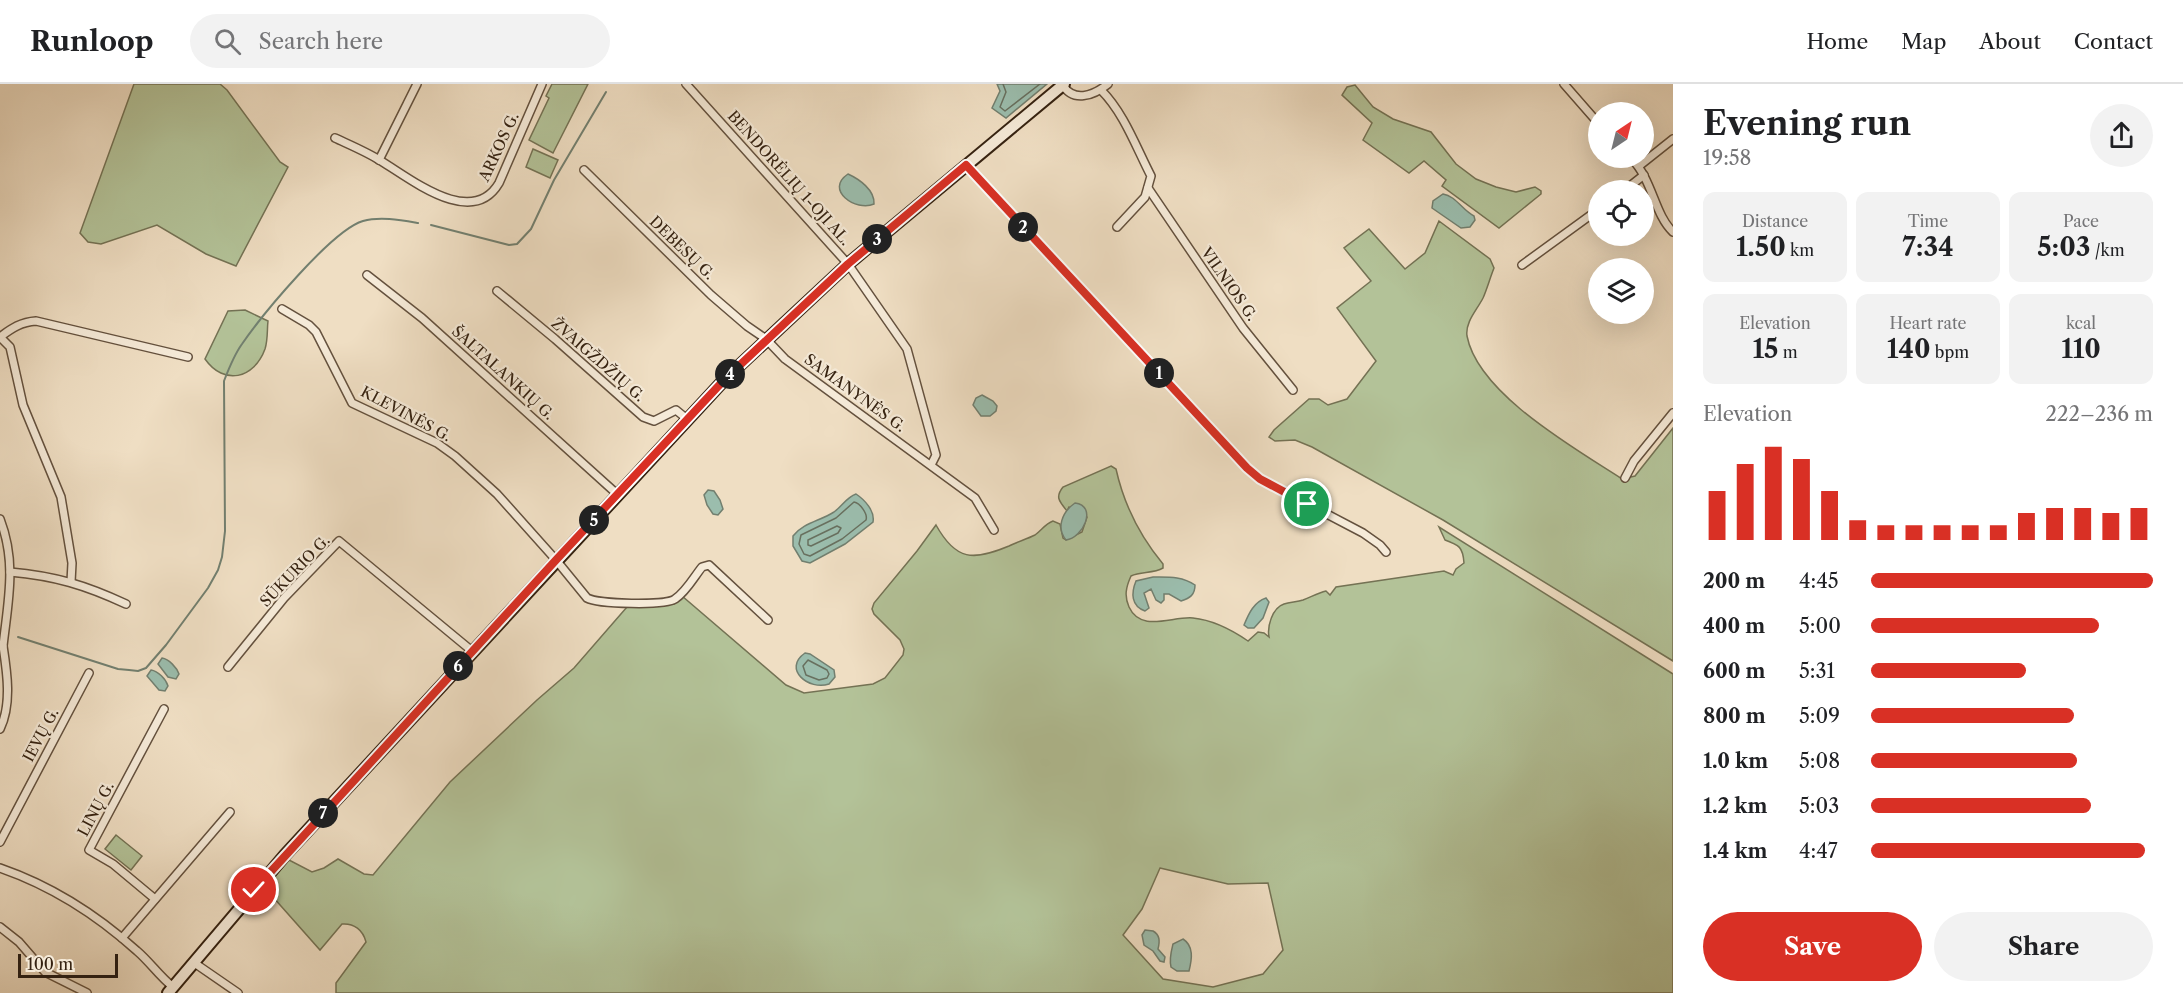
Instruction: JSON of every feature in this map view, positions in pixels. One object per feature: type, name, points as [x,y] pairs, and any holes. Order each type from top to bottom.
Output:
[{"type":"main road","points":[[170,990],[285,855],[687,419],[766,339],[848,264],[1063,84]]},
{"type":"street","points":[[379,160],[417,84]]},
{"type":"street","name":"ARKOS G.","points":[[335,138],[379,160],[431,193],[464,201],[480,200],[492,193],[499,183],[542,84]]},
{"type":"street","name":"BENDORĖLIŲ 1-OJI AL.","points":[[686,84],[848,264]]},
{"type":"street","points":[[1063,84],[1065,91],[1075,96],[1086,96],[1101,90],[1108,84]]},
{"type":"street","points":[[1564,84],[1588,111]]},
{"type":"street","name":"VILNIOS G.","points":[[1101,90],[1115,106],[1151,176],[1148,188],[1243,328],[1293,390]]},
{"type":"street","points":[[1654,154],[1673,139]]},
{"type":"street","points":[[966,165],[1247,468],[1260,479],[1363,533],[1386,552]]},
{"type":"street","points":[[1640,168],[1651,186],[1666,224],[1673,232]]},
{"type":"street","name":"DEBESŲ G.","points":[[584,170],[711,295],[766,339]]},
{"type":"street","points":[[1638,180],[1644,175]]},
{"type":"street","points":[[1117,227],[1144,197],[1148,188]]},
{"type":"street","points":[[1522,265],[1588,217]]},
{"type":"street","name":"SAMANYNĖS G.","points":[[848,264],[908,349],[936,455],[932,465]]},
{"type":"street","name":"ŠALTALANKIŲ G.","points":[[367,275],[422,318],[617,494]]},
{"type":"street","name":"ŽVAIGŽDŽIŲ G.","points":[[497,291],[643,417],[654,420],[676,410],[687,419]]},
{"type":"street","name":"KLEVINĖS G.","points":[[282,309],[309,325],[316,332],[352,403],[437,443],[455,456],[497,494],[587,598],[594,601],[618,603],[674,600],[702,567],[710,565],[768,620]]},
{"type":"street","points":[[71,582],[72,563],[61,497],[22,405],[14,357],[10,347],[0,338],[13,327],[36,321],[188,357]]},
{"type":"street","name":"SAMANYNĖS G.","points":[[766,339],[785,359],[975,498],[994,530]]},
{"type":"street","points":[[1625,478],[1634,461],[1673,413]]},
{"type":"street","points":[[0,519],[9,546],[10,572],[2,645],[7,690],[6,713],[0,729]]},
{"type":"street","name":"SŪKURIO G.","points":[[228,667],[284,598],[339,541],[472,651]]},
{"type":"street","points":[[10,572],[71,582],[126,604]]},
{"type":"street","name":"IEVŲ G.","points":[[0,842],[89,673]]},
{"type":"street","name":"LINŲ G.","points":[[155,899],[113,864],[89,850],[164,709]]},
{"type":"street","points":[[122,938],[230,812]]},
{"type":"street","points":[[0,868],[65,897],[99,919],[122,938],[170,990]]},
{"type":"street","points":[[0,927],[20,942],[45,972],[87,993]]},
{"type":"street","points":[[194,962],[238,993]]},
{"type":"shaded area","points":[[134,84],[220,84],[227,90],[280,162],[288,167],[236,266],[206,254],[157,225],[101,244],[88,242],[80,233]]},
{"type":"shaded area","points":[[552,84],[588,84],[553,153],[529,140],[549,98],[546,96]]},
{"type":"shaded area","points":[[1355,85],[1373,107],[1393,119],[1431,132],[1456,164],[1476,179],[1516,192],[1535,187],[1541,191],[1541,194],[1499,228],[1442,186],[1446,180],[1424,161],[1409,173],[1363,140],[1372,123],[1342,95],[1347,87]]},
{"type":"shaded area","points":[[533,149],[558,160],[550,178],[526,167]]},
{"type":"shaded area","points":[[1439,221],[1490,259],[1494,268],[1483,298],[1470,321],[1467,336],[1475,358],[1489,379],[1509,399],[1556,436],[1622,479],[1635,476],[1673,428],[1673,661],[1443,520],[1312,447],[1295,440],[1275,441],[1269,437],[1309,399],[1319,399],[1328,405],[1347,399],[1376,361],[1337,308],[1371,281],[1344,248],[1369,229],[1405,269],[1425,253]]},
{"type":"shaded area","points":[[245,310],[268,321],[265,349],[254,367],[238,375],[229,376],[213,368],[205,359],[228,311]]},
{"type":"shaded area","points":[[1111,466],[1116,469],[1123,495],[1134,519],[1163,564],[1163,568],[1159,570],[1135,574],[1129,580],[1126,592],[1127,603],[1134,615],[1141,619],[1158,622],[1193,618],[1222,626],[1248,641],[1258,632],[1269,637],[1271,618],[1276,609],[1284,604],[1326,591],[1330,595],[1336,587],[1444,571],[1453,575],[1456,569],[1464,563],[1463,553],[1457,545],[1445,540],[1439,527],[1673,674],[1673,993],[336,993],[336,983],[366,942],[363,934],[354,926],[342,924],[320,950],[265,888],[289,860],[312,872],[338,859],[364,874],[373,875],[450,782],[574,668],[627,607],[674,604],[682,596],[786,685],[804,693],[873,684],[885,678],[903,655],[904,649],[900,640],[874,614],[872,609],[874,603],[936,525],[951,546],[966,555],[985,554],[1009,546],[1035,535],[1053,521],[1060,524],[1063,538],[1066,540],[1082,532],[1087,517],[1069,507],[1067,511],[1064,508],[1059,496],[1063,487]],"holes":[[[1160,868],[1228,884],[1268,883],[1283,950],[1263,974],[1213,987],[1163,979],[1123,935],[1142,909]]]},
{"type":"shaded area","points":[[116,835],[142,856],[131,870],[105,849]]},
{"type":"water","points":[[997,84],[1047,84],[1006,118],[992,108],[1000,91]]},
{"type":"water","points":[[848,174],[869,190],[874,204],[859,205],[845,198],[839,187],[841,180]]},
{"type":"water","points":[[1443,194],[1452,197],[1474,216],[1475,220],[1470,227],[1461,228],[1432,208],[1433,201]]},
{"type":"water","points":[[982,395],[997,406],[996,411],[990,416],[981,416],[973,405],[976,398]]},
{"type":"water","points":[[708,490],[714,491],[720,500],[723,509],[718,515],[713,514],[707,505],[704,495]]},
{"type":"water","points":[[856,494],[869,506],[873,522],[845,544],[810,563],[802,561],[793,546],[793,536],[807,525],[834,512]]},
{"type":"water","points":[[1075,503],[1082,505],[1086,510],[1086,522],[1078,534],[1066,540],[1061,530],[1062,520]]},
{"type":"water","points":[[1153,577],[1185,580],[1195,585],[1193,594],[1181,601],[1169,594],[1164,594],[1164,600],[1161,603],[1156,600],[1151,589],[1144,593],[1149,608],[1145,611],[1140,609],[1133,599],[1136,581]]},
{"type":"water","points":[[1266,598],[1269,602],[1263,618],[1254,628],[1248,628],[1244,625],[1250,612],[1258,602]]},
{"type":"water","points":[[805,653],[834,670],[835,677],[829,684],[814,684],[797,672],[796,666]]},
{"type":"water","points":[[162,658],[176,669],[179,674],[176,679],[168,677],[158,664]]},
{"type":"water","points":[[151,670],[165,681],[168,686],[165,691],[159,690],[147,676]]},
{"type":"water","points":[[1145,930],[1153,931],[1158,936],[1158,949],[1165,957],[1164,962],[1160,961],[1153,951],[1144,945],[1142,935]]},
{"type":"water","points":[[1183,939],[1191,949],[1190,966],[1189,971],[1177,971],[1171,967],[1171,953],[1173,944]]},
{"type":"waterway","points":[[431,225],[509,245],[517,244],[531,229],[554,180],[606,92]]},
{"type":"waterway","points":[[18,637],[118,669],[138,671],[146,668],[208,588],[222,557],[225,531],[224,381],[239,348],[298,275],[316,256],[350,228],[363,221],[376,219],[418,223]]},
{"type":"route","points":[[254,890],[725,379],[848,264],[966,165],[1254,475],[1307,504]]}]
